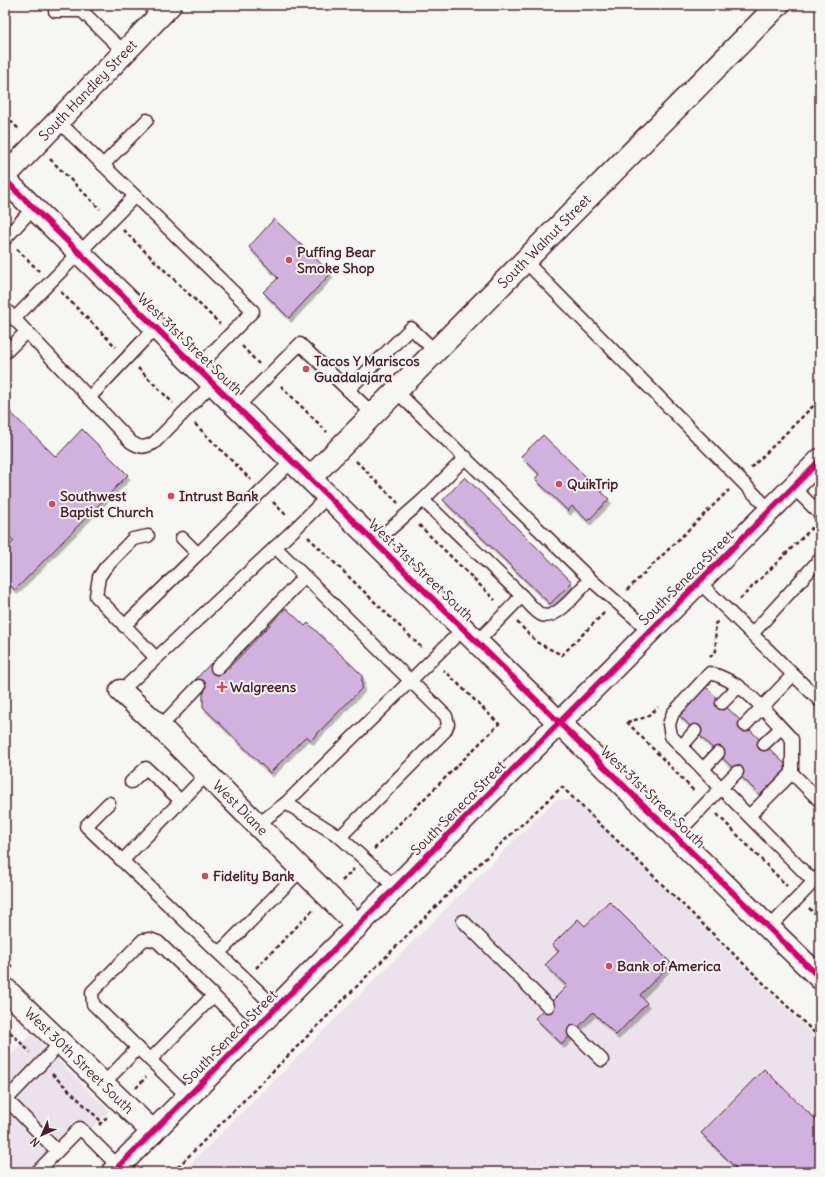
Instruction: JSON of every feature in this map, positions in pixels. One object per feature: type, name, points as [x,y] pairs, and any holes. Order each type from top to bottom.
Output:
[{"type":"street","name":"South Walnut Street","points":[[310,478],[778,5]]},
{"type":"street","name":"South Handley Street","points":[[5,176],[125,53],[159,9]]},
{"type":"street","name":"West 31st Street South","points":[[5,180],[820,978]]},
{"type":"street","name":"South Seneca Street","points":[[116,1169],[820,460]]},
{"type":"street","name":"West Diane","points":[[121,691],[160,727],[358,926]]},
{"type":"street","name":"West 30th Street South","points":[[5,988],[153,1132]]},
{"type":"lane","points":[[54,11],[82,11],[125,53]]},
{"type":"lane","points":[[103,165],[147,120]]},
{"type":"lane","points":[[58,121],[253,311],[197,368]]},
{"type":"lane","points":[[14,319],[136,196]]},
{"type":"lane","points":[[5,238],[34,208]]},
{"type":"lane","points":[[525,261],[770,510]]},
{"type":"lane","points":[[5,309],[131,442],[138,446],[143,447],[154,443],[212,383]]},
{"type":"lane","points":[[89,398],[156,327]]},
{"type":"lane","points":[[348,390],[411,328],[436,351]]},
{"type":"lane","points":[[5,353],[26,332]]},
{"type":"lane","points":[[237,407],[300,344],[373,414]]},
{"type":"lane","points":[[396,391],[466,457],[590,580],[650,632]]},
{"type":"lane","points":[[375,542],[423,500],[466,457]]},
{"type":"lane","points":[[124,626],[292,461]]},
{"type":"lane","points":[[793,487],[820,514]]},
{"type":"lane","points":[[121,691],[298,526],[328,496]]},
{"type":"lane","points":[[423,500],[541,615],[549,617],[557,613],[590,580]]},
{"type":"lane","points":[[148,536],[133,539],[99,577],[96,596],[156,658]]},
{"type":"lane","points":[[182,538],[198,554]]},
{"type":"lane","points":[[275,547],[446,716],[448,724],[445,731],[340,837]]},
{"type":"lane","points":[[752,634],[820,559]]},
{"type":"lane","points":[[217,668],[304,576]]},
{"type":"lane","points":[[699,582],[820,701]]},
{"type":"lane","points":[[257,825],[286,803],[433,659],[506,612],[522,596]]},
{"type":"lane","points":[[769,928],[817,879],[749,816],[671,736],[669,724],[673,713],[710,673],[725,677],[739,686],[792,739],[792,773],[820,801]]},
{"type":"lane","points":[[745,725],[793,675]]},
{"type":"lane","points":[[160,727],[199,686]]},
{"type":"lane","points":[[722,703],[739,686]]},
{"type":"lane","points":[[764,744],[781,728]]},
{"type":"lane","points":[[681,747],[696,731]]},
{"type":"lane","points":[[703,769],[718,753]]},
{"type":"lane","points":[[131,782],[146,768],[181,801]]},
{"type":"lane","points":[[675,836],[737,772]]},
{"type":"lane","points":[[749,816],[792,773]]},
{"type":"lane","points":[[122,861],[207,774]]},
{"type":"lane","points":[[109,803],[86,826],[276,1008]]},
{"type":"lane","points":[[286,803],[340,837],[396,888]]},
{"type":"lane","points":[[219,953],[302,869]]},
{"type":"lane","points":[[463,921],[548,1006]]},
{"type":"lane","points":[[188,1097],[93,1004],[92,992],[143,940],[150,939],[158,942],[252,1033]]},
{"type":"lane","points":[[153,1063],[214,996]]},
{"type":"lane","points":[[574,1032],[602,1060]]},
{"type":"lane","points":[[57,1151],[6,1100],[61,1043]]},
{"type":"lane","points":[[103,1084],[138,1048]]},
{"type":"lane","points":[[37,1172],[80,1128],[116,1169]]},
{"type":"path","points":[[5,116],[230,334],[538,643],[562,655],[820,399]]},
{"type":"path","points":[[5,238],[499,724],[245,978]]},
{"type":"path","points":[[627,722],[820,919]]},
{"type":"path","points":[[88,1136],[122,1102],[153,1063]]},
{"type":"shaded area","points":[[555,800],[576,800],[820,1042],[820,1172],[182,1172]]},
{"type":"shaded area","points":[[32,1034],[109,1111],[47,1172],[5,1172],[5,1061]]},
{"type":"building","name":"Puffing Bear Smoke Shop","points":[[274,219],[331,273],[289,318],[263,292],[278,278],[249,247]]},
{"type":"building","name":"Southwest Baptist Church","points":[[5,407],[56,457],[82,429],[128,475],[15,590],[5,580],[5,550],[14,541],[5,533]]},
{"type":"building","points":[[543,435],[609,499],[588,521],[572,506],[568,511],[535,479],[539,474],[521,456]]},
{"type":"building","points":[[465,477],[572,582],[550,604],[443,500]]},
{"type":"building","name":"Walgreens","points":[[286,608],[305,626],[308,623],[362,675],[362,688],[311,740],[306,736],[270,773],[203,707],[203,693],[205,692],[194,681],[211,663],[223,674]]},
{"type":"building","points":[[705,686],[788,767],[760,795],[678,714]]},
{"type":"building","points":[[609,901],[671,963],[640,995],[647,1003],[616,1035],[593,1012],[562,1044],[535,1018],[567,986],[545,965],[559,951],[552,945],[578,919],[585,926]]},
{"type":"building","points":[[764,1069],[820,1124],[820,1172],[740,1172],[701,1133]]},
{"type":"cycle path","points":[[5,180],[820,978]]},
{"type":"cycle path","points":[[113,1172],[820,460]]},
{"type":"place","name":"Puffing Bear Smoke Shop","points":[[289,260]]},
{"type":"place","name":"Tacos Y Mariscos Guadalajara","points":[[306,369]]},
{"type":"place","name":"QuikTrip","points":[[559,484]]},
{"type":"place","name":"Intrust Bank","points":[[171,496]]},
{"type":"place","name":"Southwest Baptist Church","points":[[52,504]]},
{"type":"place","name":"Walgreens","points":[[222,687]]},
{"type":"place","name":"Fidelity Bank","points":[[205,876]]},
{"type":"place","name":"Bank of America","points":[[609,966]]}]
